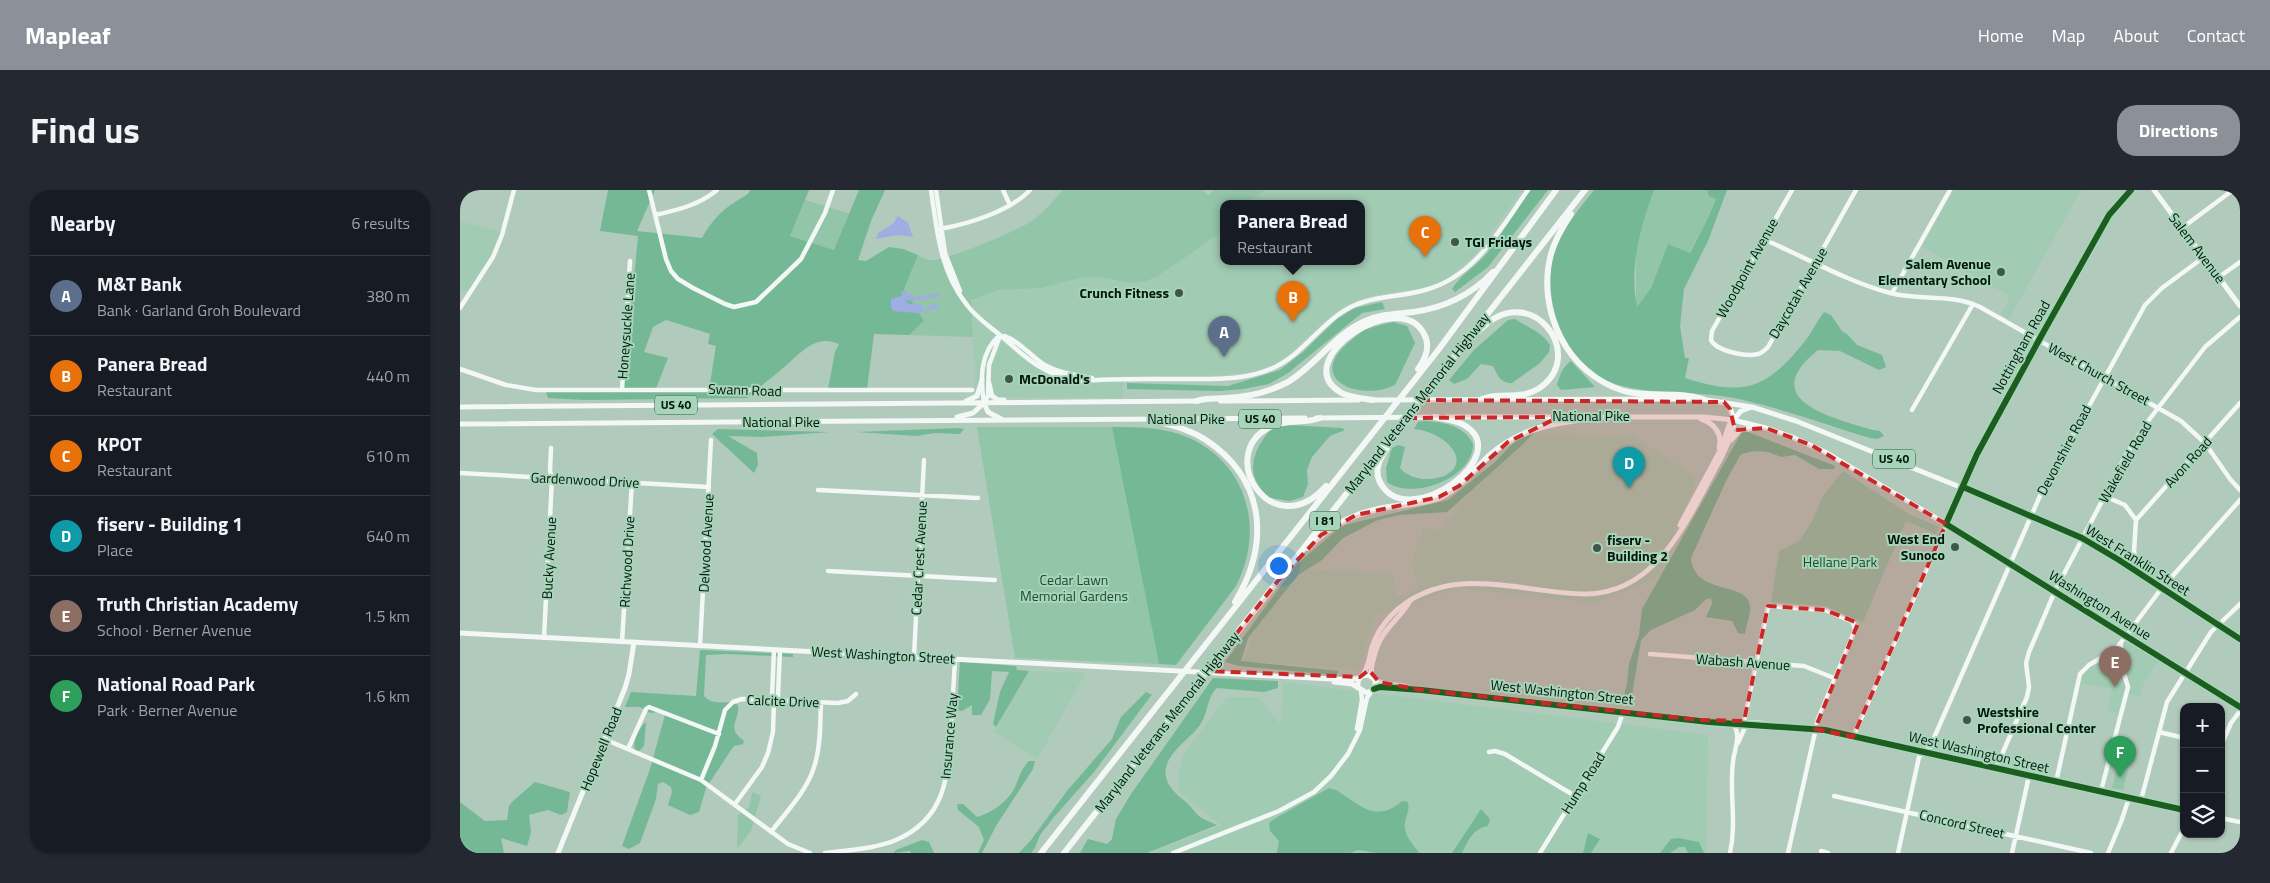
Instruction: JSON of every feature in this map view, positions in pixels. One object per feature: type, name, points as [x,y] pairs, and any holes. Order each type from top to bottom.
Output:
[{"type":"highway","name":"Maryland Veterans Memorial Highway","points":[[1041,853],[1392,409],[1522,238],[1556,190]]},
{"type":"highway","name":"Maryland Veterans Memorial Highway","points":[[1064,853],[1586,190]]},
{"type":"highway","points":[[1586,190],[1560,233],[1549,264],[1548,305],[1559,334],[1576,360],[1612,386],[1645,395],[1695,396],[1703,399]]},
{"type":"highway","points":[[1196,401],[1240,397],[1267,391],[1299,374],[1348,331],[1366,320],[1384,315],[1428,309],[1459,298],[1484,281],[1522,238]]},
{"type":"highway","points":[[1443,371],[1483,326],[1495,317],[1510,312],[1518,312],[1533,315],[1541,320],[1551,332],[1557,348],[1555,366],[1549,379],[1531,392],[1514,396],[1487,397],[1482,399]]},
{"type":"highway","points":[[1373,400],[1347,396],[1332,385],[1327,368],[1332,354],[1350,334],[1367,325],[1398,319],[1413,322],[1425,335],[1427,352],[1392,409]]},
{"type":"highway","points":[[1416,405],[1379,461],[1378,479],[1390,494],[1409,499],[1428,496],[1452,485],[1472,466],[1478,451],[1476,439],[1472,432],[1462,424],[1434,417]]},
{"type":"highway","points":[[1277,582],[1317,539],[1344,520],[1370,510],[1439,497],[1459,486],[1494,452],[1517,436],[1543,426],[1585,419],[1589,416]]},
{"type":"highway","points":[[1320,418],[1278,424],[1263,432],[1253,443],[1248,458],[1248,473],[1254,487],[1265,498],[1286,506],[1300,505],[1312,500],[1368,438]]},
{"type":"highway","points":[[1149,419],[1194,433],[1219,449],[1240,474],[1252,498],[1256,512],[1258,540],[1252,569],[1235,603],[1192,662]]},
{"type":"main road","name":"Salem Avenue","points":[[2154,190],[2240,306]]},
{"type":"main road","points":[[953,403],[974,398],[978,393],[982,380]]},
{"type":"main road","points":[[989,383],[992,396],[998,400],[1096,400],[1101,402]]},
{"type":"main road","name":"National Pike","points":[[460,407],[1482,399],[1703,399],[1724,402]]},
{"type":"main road","points":[[1724,402],[1730,409],[1733,420],[1726,449]]},
{"type":"main road","name":"West Franklin Street","points":[[1724,402],[1752,407],[1824,431],[2031,515],[2082,538],[2240,639]]},
{"type":"main road","points":[[909,420],[913,418],[962,417],[978,410],[984,403],[992,416],[1008,420]]},
{"type":"main road","points":[[1675,538],[1685,513],[1721,449],[1729,425],[1741,411],[1752,407]]},
{"type":"main road","name":"National Pike","points":[[460,424],[1678,416],[1733,420],[1792,437],[1825,452],[1946,524]]},
{"type":"main road","points":[[1678,416],[1701,419],[1712,424],[1720,439],[1714,459]]},
{"type":"main road","points":[[1410,601],[1385,630],[1379,641],[1371,668],[1374,679],[1372,691],[1359,689],[1357,682],[1368,668],[1374,644],[1384,624],[1400,606],[1410,601],[1435,589],[1464,583],[1574,593],[1607,591],[1624,586],[1641,577],[1661,559],[1675,538],[1734,436],[1740,430],[1748,428],[1766,428]]},
{"type":"main road","name":"Washington Avenue","points":[[1946,524],[2240,707]]},
{"type":"main road","name":"West Washington Street","points":[[460,633],[1353,680],[1361,676]]},
{"type":"main road","name":"Hopewell Road","points":[[558,853],[630,674],[634,642]]},
{"type":"main road","points":[[1361,676],[1368,675],[1374,679]]},
{"type":"main road","name":"West Washington Street","points":[[1307,677],[1349,684],[1359,689]]},
{"type":"street","points":[[460,308],[489,264],[499,244],[514,190]]},
{"type":"street","points":[[649,190],[670,271],[678,279],[693,288],[734,307],[756,302],[801,259],[825,213],[833,190]]},
{"type":"street","points":[[655,215],[694,205],[708,198],[717,190]]},
{"type":"street","points":[[931,190],[945,253],[968,306],[1038,367],[1061,377],[1080,381],[1100,379],[1234,378],[1256,374],[1275,367],[1293,355],[1330,320],[1349,308],[1370,299],[1428,289],[1451,280],[1463,272],[1484,252],[1528,190]]},
{"type":"street","points":[[936,190],[939,229]]},
{"type":"street","points":[[1003,190],[1010,205]]},
{"type":"street","points":[[939,229],[965,224],[1010,205],[1021,199],[1030,190]]},
{"type":"street","name":"Woodpoint Avenue","points":[[1716,347],[1711,340],[1712,331],[1792,190]]},
{"type":"street","name":"Daycotah Avenue","points":[[1716,347],[1752,354],[1764,351],[1856,190]]},
{"type":"street","points":[[1892,294],[1950,190]]},
{"type":"street","name":"Nottingham Road","points":[[1853,737],[1982,446],[2109,215],[2131,190]]},
{"type":"street","points":[[2182,228],[2233,190]]},
{"type":"street","name":"West Church Street","points":[[1764,239],[1865,285],[1892,294],[1956,299],[1972,304],[2104,376],[2190,427],[2205,443],[2240,490]]},
{"type":"street","name":"Devonshire Road","points":[[1898,853],[1919,757],[1930,748],[2053,468],[2139,314],[2149,300],[2204,257]]},
{"type":"street","name":"Honeysuckle Lane","points":[[622,390],[630,261]]},
{"type":"street","points":[[2218,277],[2240,262]]},
{"type":"street","points":[[1912,410],[1972,304]]},
{"type":"street","name":"Wakefield Road","points":[[1996,768],[2027,697],[2029,687],[2027,658],[2055,591],[2126,455],[2158,407],[2205,347],[2240,317]]},
{"type":"street","points":[[1000,335],[1011,339],[1052,369],[1072,375],[1100,379]]},
{"type":"street","points":[[984,403],[988,396],[989,366],[1000,335]]},
{"type":"street","points":[[984,403],[982,380],[984,356],[991,344],[1000,335]]},
{"type":"street","points":[[996,348],[1006,345],[1014,348]]},
{"type":"street","name":"Swann Road","points":[[460,369],[506,385],[525,389],[972,390]]},
{"type":"street","name":"Avon Road","points":[[2136,520],[2240,403]]},
{"type":"street","name":"Delwood Avenue","points":[[700,646],[711,440]]},
{"type":"street","name":"Bucky Avenue","points":[[544,638],[552,478],[550,471],[551,448]]},
{"type":"street","name":"Cedar Crest Avenue","points":[[914,656],[924,460]]},
{"type":"street","name":"Gardenwood Drive","points":[[460,473],[709,487]]},
{"type":"street","name":"Richwood Drive","points":[[622,642],[632,482]]},
{"type":"street","points":[[818,490],[978,498]]},
{"type":"street","points":[[2104,496],[2125,505],[2136,520],[2134,552],[2141,575]]},
{"type":"street","points":[[2056,782],[2077,683],[2086,668],[2112,654],[2161,589],[2240,500]]},
{"type":"street","points":[[2118,560],[2129,558],[2134,552]]},
{"type":"street","points":[[828,571],[995,580]]},
{"type":"street","points":[[2141,800],[2167,702],[2217,625],[2240,604]]},
{"type":"street","points":[[1735,749],[1745,723],[1768,606],[1825,610],[1850,620],[1855,625],[1855,630],[1815,729],[1788,853]]},
{"type":"street","points":[[2101,791],[2127,692],[2128,682],[2121,660],[2122,642]]},
{"type":"street","points":[[735,804],[762,767],[768,753],[773,732],[774,700],[772,696],[777,650]]},
{"type":"street","name":"Wabash Avenue","points":[[1650,654],[1804,666],[1834,678]]},
{"type":"street","name":"Insurance Way","points":[[825,853],[874,846],[895,840],[914,829],[937,804],[944,789],[949,768],[955,659]]},
{"type":"street","points":[[2099,660],[2112,662],[2121,660]]},
{"type":"street","points":[[2112,662],[2123,669]]},
{"type":"street","name":"West Washington Street","points":[[1374,679],[1383,683],[1421,690]]},
{"type":"street","name":"West Washington Street","points":[[1372,691],[1380,687],[1428,690],[1733,724],[1745,723]]},
{"type":"street","points":[[1357,733],[1362,700],[1359,689]]},
{"type":"street","points":[[1173,853],[1304,799],[1323,784],[1348,754],[1364,717],[1367,698],[1372,691]]},
{"type":"street","name":"Calcite Drive","points":[[701,780],[719,734],[725,710],[732,702],[742,699],[842,703],[856,694]]},
{"type":"street","points":[[771,832],[803,790],[813,771],[820,742],[821,703]]},
{"type":"street","points":[[628,749],[646,709],[649,707],[719,734]]},
{"type":"street","points":[[2225,737],[2231,723],[2240,711]]},
{"type":"street","name":"Hump Road","points":[[1540,853],[1618,727],[1623,712]]},
{"type":"street","name":"West Washington Street","points":[[1700,720],[1710,719],[1815,729],[2180,809]]},
{"type":"street","points":[[1730,853],[1734,831],[1732,764],[1737,732],[1733,724]]},
{"type":"street","points":[[2159,732],[2180,737]]},
{"type":"street","points":[[604,739],[701,780],[788,844],[810,853]]},
{"type":"street","points":[[1489,752],[1495,751],[1505,754],[1575,796]]},
{"type":"street","points":[[2012,853],[2029,776]]},
{"type":"street","name":"Concord Street","points":[[1834,796],[2090,853]]},
{"type":"street","points":[[2108,853],[2122,822],[2128,798]]},
{"type":"street","points":[[2225,819],[2240,822]]},
{"type":"street","points":[[2171,853],[2180,836]]},
{"type":"street","points":[[1822,852],[1828,853]]},
{"type":"highlighted area","points":[[1420,400],[1724,402],[1730,409],[1735,430],[1766,428],[1811,445],[1946,524],[1853,737],[1815,729],[1858,623],[1825,610],[1768,606],[1744,721],[1700,720],[1421,690],[1379,682],[1369,670],[1360,677],[1207,671],[1277,582],[1321,535],[1356,515],[1439,497],[1459,486],[1508,442],[1559,417],[1407,418]]},
{"type":"shaded area","points":[[608,190],[655,190],[637,231],[702,238],[716,217],[748,194],[750,190],[809,190],[790,236],[834,250],[859,190],[885,190],[871,221],[858,260],[866,261],[889,247],[903,249],[918,255],[904,289],[924,321],[909,335],[874,334],[867,389],[828,389],[835,352],[839,344],[823,341],[815,343],[802,351],[747,398],[585,400],[548,398],[546,392],[623,392],[638,236],[600,231]],"holes":[[[666,320],[710,334],[708,344],[716,346],[709,390],[655,391],[668,358],[644,352],[653,327]]]},
{"type":"shaded area","points":[[1265,190],[1522,190],[1478,251],[1456,272],[1442,281],[1422,288],[1373,295],[1357,300],[1340,309],[1288,355],[1274,364],[1257,371],[1225,375],[1123,376],[1123,398],[976,397],[971,300],[999,290],[1042,288],[1080,278],[1097,277],[1116,281],[1144,282],[1158,276],[1220,232],[1220,265],[1365,265],[1365,200],[1250,200]]},
{"type":"shaded area","points":[[1530,190],[1548,190],[1488,267],[1455,292],[1452,289],[1464,274],[1488,252]]},
{"type":"shaded area","points":[[1594,190],[1654,190],[1637,248],[1634,277],[1637,307],[1651,288],[1668,244],[1690,253],[1716,199],[1709,196],[1707,190],[1727,190],[1708,241],[1684,289],[1680,326],[1685,358],[1689,358],[1685,378],[1723,387],[1753,385],[1766,379],[1779,370],[1808,338],[1824,312],[1831,315],[1842,331],[1857,345],[1882,355],[1886,367],[1879,370],[1840,351],[1818,350],[1801,367],[1794,382],[1797,394],[1807,404],[1821,413],[1880,431],[1884,436],[1877,439],[1870,438],[1788,412],[1739,399],[1630,388],[1615,384],[1597,375],[1582,362],[1569,346],[1553,307],[1550,286],[1551,266],[1556,247],[1573,217]]},
{"type":"shaded area","name":"Salem Avenue Elementary School","points":[[1954,190],[2081,190],[2009,319],[2001,314],[2010,296],[1922,247]]},
{"type":"shaded area","points":[[460,221],[505,233],[493,261],[472,293],[460,289]]},
{"type":"shaded area","points":[[1382,302],[1385,309],[1362,313],[1288,373],[1269,384],[1219,391],[1127,389],[1127,383],[1228,386],[1280,370],[1303,352],[1337,319],[1355,308]]},
{"type":"shaded area","points":[[1515,319],[1538,333],[1550,345],[1549,352],[1540,363],[1512,383],[1502,380],[1493,366],[1481,364],[1467,379],[1454,384],[1449,380],[1474,350],[1508,320]]},
{"type":"shaded area","points":[[1393,322],[1407,326],[1415,343],[1395,385],[1381,390],[1367,391],[1354,389],[1343,384],[1335,377],[1332,368],[1336,356],[1348,343],[1367,329]]},
{"type":"shaded area","points":[[1571,361],[1595,387],[1561,390],[1557,385],[1559,378],[1563,369]]},
{"type":"shaded area","points":[[1425,421],[1453,426],[1465,433],[1473,444],[1471,456],[1464,467],[1440,483],[1411,489],[1398,487],[1387,482],[1386,468],[1392,448],[1398,445],[1405,447],[1400,468],[1409,475],[1421,479],[1433,479],[1444,476],[1452,471],[1456,463],[1455,453],[1446,442],[1431,433],[1414,429],[1418,422]]},
{"type":"shaded area","points":[[1288,425],[1342,428],[1345,430],[1330,436],[1312,457],[1307,470],[1308,484],[1303,497],[1290,501],[1270,498],[1261,489],[1253,471],[1256,453],[1266,435],[1273,427]]},
{"type":"shaded area","points":[[1112,427],[1160,429],[1187,437],[1208,449],[1224,463],[1237,481],[1245,500],[1249,521],[1249,543],[1245,565],[1236,586],[1176,665],[1159,664]]},
{"type":"shaded area","points":[[718,429],[830,432],[761,437],[728,436],[757,453],[758,465],[754,473],[712,434]]},
{"type":"shaded area","points":[[964,429],[960,434],[934,433],[917,436],[857,432]]},
{"type":"shaded area","points":[[1743,430],[1835,466],[1834,469],[1819,469],[1795,455],[1781,457],[1768,452],[1755,451],[1741,454],[1726,481],[1691,558],[1694,570],[1701,578],[1740,593],[1747,598],[1750,609],[1745,634],[1738,633],[1732,621],[1706,617],[1712,604],[1711,598],[1705,600],[1695,610],[1651,630],[1641,640],[1632,695],[1626,699],[1624,695],[1629,664],[1639,635],[1642,609]]},
{"type":"shaded area","points":[[1535,432],[1447,512],[1399,515],[1378,520],[1343,538],[1322,560],[1298,575],[1248,638],[1241,661],[1339,671],[1336,675],[1239,666],[1225,662],[1297,564],[1338,529],[1345,525],[1448,500],[1495,462],[1520,436]]},
{"type":"shaded area","points":[[1533,435],[1632,436],[1697,477],[1656,578],[1596,603],[1457,588],[1376,616],[1359,669],[1244,661],[1257,624],[1303,569],[1392,573],[1397,597],[1419,589],[1412,564],[1423,528],[1441,532],[1471,488]]},
{"type":"shaded area","points":[[2124,641],[2158,661],[2143,685],[2140,696],[2124,693],[2118,713],[2107,710],[2112,689],[2079,683],[2090,667],[2098,664],[2110,664]]},
{"type":"shaded area","points":[[700,650],[793,654],[793,657],[728,654],[706,655],[704,696],[708,700],[730,702],[738,705],[734,728],[738,736],[744,741],[743,744],[734,746],[706,788],[699,812],[690,815],[668,805],[672,792],[671,787],[663,782],[658,784],[656,799],[640,843],[629,849],[622,846],[650,769],[665,715],[658,712],[650,713],[640,707],[625,707],[631,692],[696,696]]},
{"type":"shaded area","points":[[960,662],[1016,666],[1017,670],[1029,671],[996,727],[993,724],[1000,692],[1009,672],[992,671],[990,699],[981,715],[972,715],[972,705],[962,711],[957,710]]},
{"type":"shaded area","points":[[1029,671],[1086,673],[1037,759],[994,732]]},
{"type":"shaded area","points":[[1213,678],[1278,681],[1278,688],[1264,692],[1217,688],[1211,696],[1200,725],[1176,750],[1168,762],[1166,779],[1171,788],[1199,816],[1217,825],[1147,853],[1080,853],[1088,839],[1107,844],[1112,839],[1116,819],[1131,794]]},
{"type":"shaded area","points":[[1283,682],[1708,735],[1706,853],[1150,853],[1221,825],[1179,791],[1178,777],[1183,755],[1227,697],[1258,697],[1281,725]]},
{"type":"shaded area","points":[[1146,692],[1152,695],[1094,772],[1040,835],[1035,848],[1031,853],[1019,853],[1031,840],[1067,791],[1112,739],[1121,717]]},
{"type":"shaded area","points":[[646,722],[644,746],[637,753],[634,745],[636,737]]},
{"type":"shaded area","points":[[1029,761],[1035,761],[1033,769],[996,826],[982,853],[978,853],[984,840],[979,827],[958,810],[957,804],[963,804],[977,817],[994,809],[1005,801],[1013,791],[1022,770]]},
{"type":"shaded area","points":[[535,782],[570,792],[567,812],[561,815],[548,810],[529,815],[531,832],[527,846],[501,838],[504,853],[460,853],[460,802],[485,821],[507,820],[509,806]]},
{"type":"shaded area","points":[[1329,788],[1336,790],[1368,810],[1376,812],[1393,808],[1402,801],[1408,802],[1405,827],[1409,839],[1419,853],[1376,853],[1358,850],[1350,853],[1277,853],[1279,841],[1270,831],[1269,823]]},
{"type":"shaded area","points":[[1481,809],[1490,819],[1488,826],[1475,832],[1462,853],[1452,853]]},
{"type":"shaded area","points":[[1588,833],[1600,839],[1591,853],[1583,853]]},
{"type":"shaded area","points":[[1678,838],[1699,842],[1704,853],[1688,853],[1685,847],[1679,847],[1670,853],[1660,853],[1671,839]]},
{"type":"shaded area","points":[[922,840],[929,842],[934,853],[911,853],[910,851],[893,853],[896,850]]},
{"type":"green space","points":[[1063,190],[1202,190],[1209,196],[1214,190],[1265,190],[1250,200],[1220,200],[1220,233],[1158,276],[1144,282],[1130,283],[1097,277],[1080,278],[1042,288],[999,290],[971,300],[973,337],[909,335],[924,321],[904,289],[918,255],[929,260],[965,251],[1025,225],[1045,209]]},
{"type":"green space","points":[[1654,190],[1707,190],[1716,198],[1708,218],[1689,253],[1668,245],[1651,288],[1636,308],[1636,250],[1643,220]]},
{"type":"green space","points":[[805,200],[851,214],[834,250],[790,236]]},
{"type":"green space","name":"Cedar Lawn Memorial Gardens","points":[[977,427],[1112,427],[1159,664],[1015,658]]},
{"type":"green space","name":"Hellane Park","points":[[1843,471],[1909,514],[1939,527],[1936,534],[1906,521],[1863,622],[1825,606],[1771,602],[1779,551],[1799,541],[1811,523],[1823,496]]},
{"type":"green space","points":[[2118,764],[2129,766],[2123,790],[2112,788]]},
{"type":"green space","points":[[752,792],[761,796],[751,831],[737,849],[738,815],[749,808]]},
{"type":"water","points":[[898,216],[908,223],[913,237],[898,235],[876,239],[878,233],[893,224]]},
{"type":"water","points":[[904,291],[914,297],[941,293],[939,296],[914,301],[904,300],[909,304],[921,304],[923,309],[930,307],[932,303],[941,307],[916,313],[893,311],[891,299],[902,296],[901,292]]},
{"type":"cycle path","points":[[2131,190],[2109,215],[2039,340],[1977,454],[1946,524],[2240,707]]},
{"type":"cycle path","points":[[1963,487],[2082,538],[2240,639]]},
{"type":"cycle path","points":[[1374,689],[1380,687],[1421,690],[1709,722],[1825,730],[2180,809]]},
{"type":"place","name":"TGI Fridays","points":[[1455,242]]},
{"type":"place","name":"KPOT","points":[[1425,257]]},
{"type":"place","name":"Salem Avenue Elementary School","points":[[2001,272]]},
{"type":"place","name":"Crunch Fitness","points":[[1179,293]]},
{"type":"place","name":"Panera Bread","points":[[1293,322]]},
{"type":"place","name":"M&T Bank","points":[[1224,357]]},
{"type":"place","name":"McDonald's","points":[[1009,379]]},
{"type":"place","name":"fiserv - Building 1","points":[[1629,488]]},
{"type":"place","name":"West End Sunoco","points":[[1955,547]]},
{"type":"place","name":"fiserv - Building 2","points":[[1597,548]]},
{"type":"place","name":"Truth Christian Academy","points":[[2115,687]]},
{"type":"place","name":"Westshire Professional Center","points":[[1967,720]]},
{"type":"place","name":"National Road Park","points":[[2120,777]]}]
